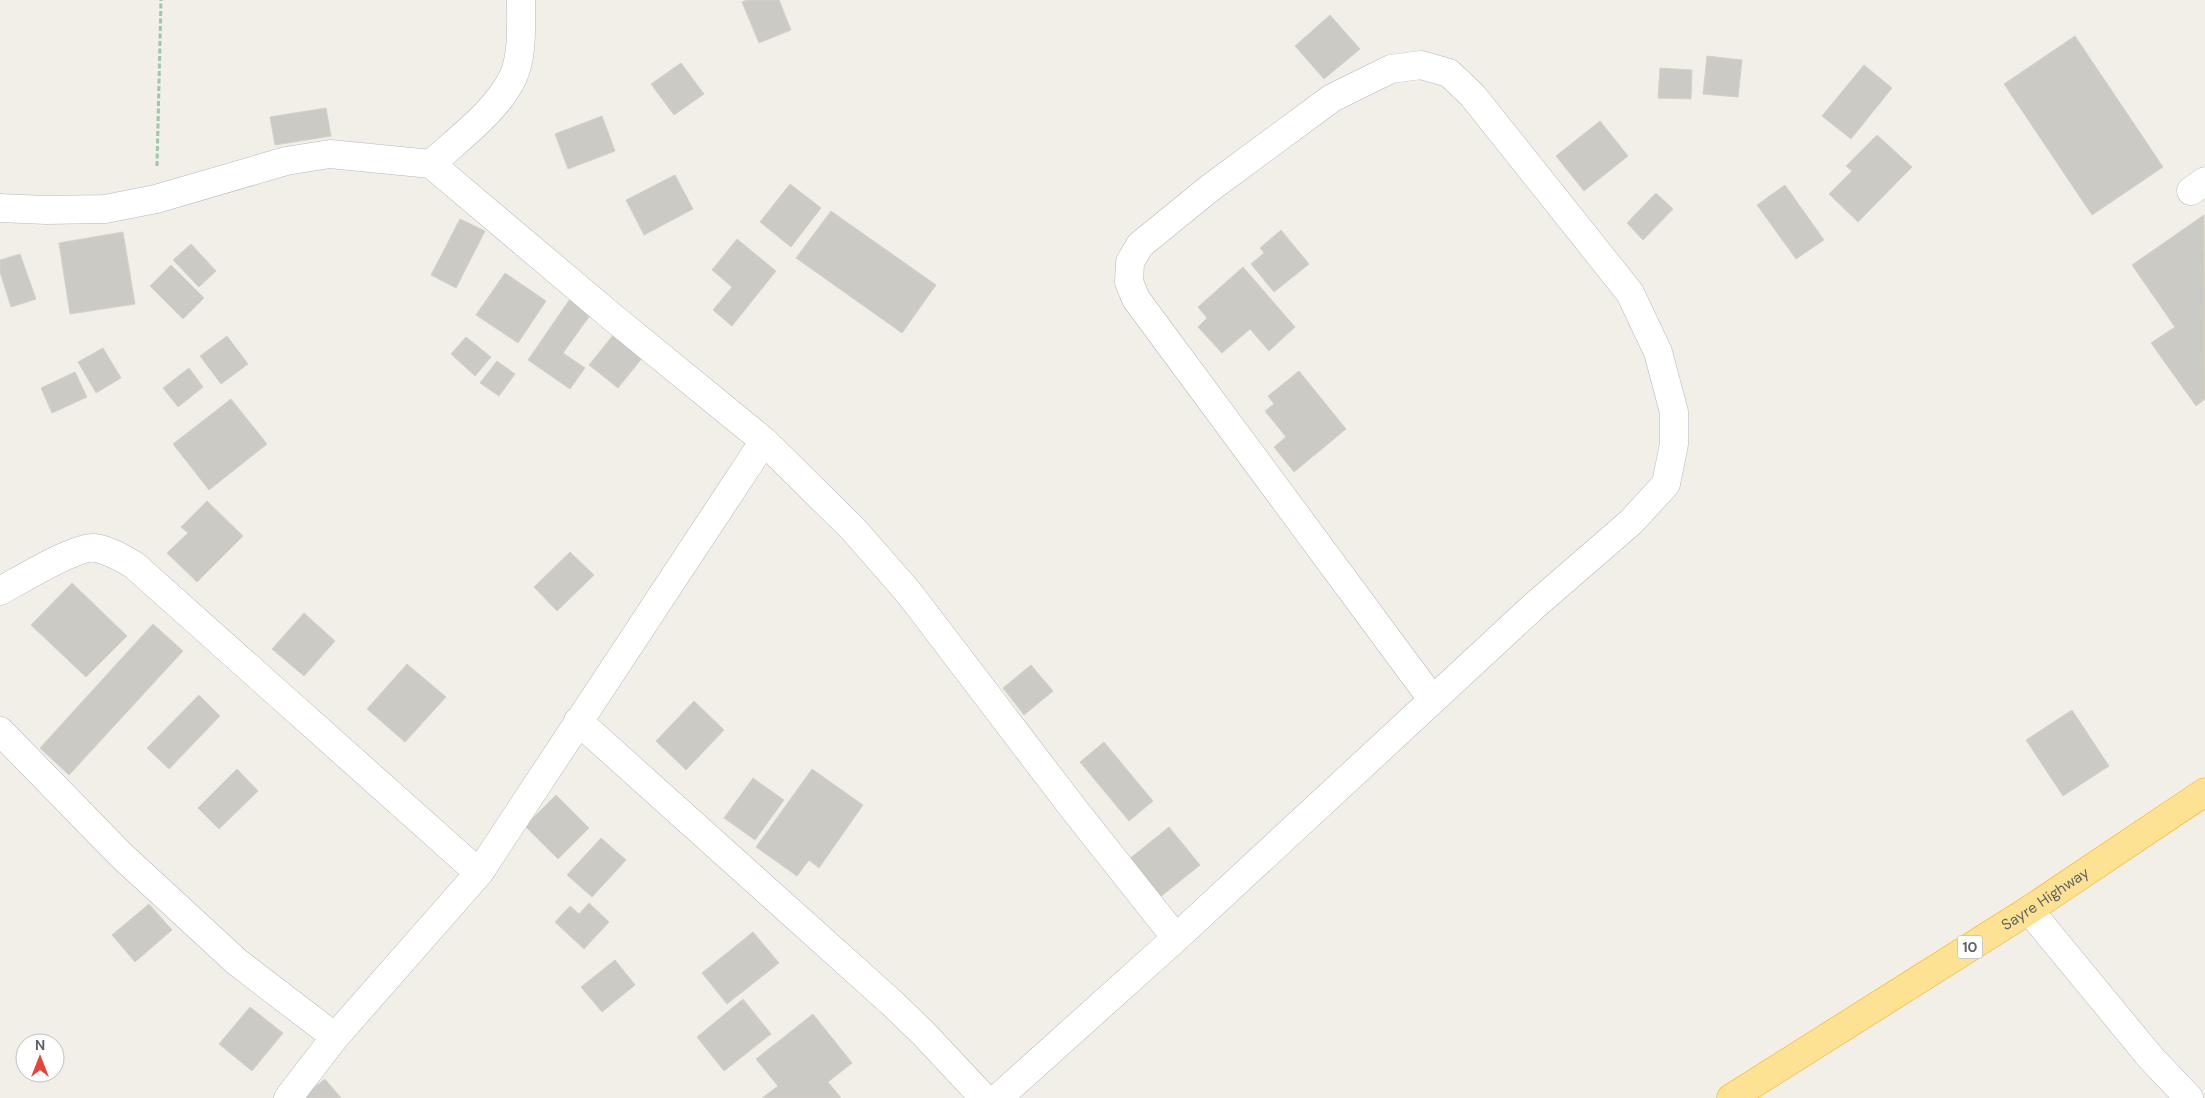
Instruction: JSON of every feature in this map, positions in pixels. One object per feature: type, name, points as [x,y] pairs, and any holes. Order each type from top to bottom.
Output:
[{"type":"highway","name":"Sayre Highway","points":[[1732,1098],[2029,910],[2205,792]]},
{"type":"street","points":[[430,164],[498,101],[514,76],[520,43],[521,0]]},
{"type":"street","points":[[998,1098],[1176,938],[1533,607],[1631,522],[1666,484],[1674,444],[1674,412],[1658,352],[1630,293],[1473,96],[1449,73],[1421,65],[1391,69],[1332,98],[1210,188],[1140,246],[1130,262],[1129,282],[1136,299],[1154,324],[1432,699]]},
{"type":"street","points":[[0,208],[46,210],[105,209],[156,199],[286,162],[330,154],[430,164],[618,322],[764,441],[854,530],[910,594],[1073,808],[1176,938]]},
{"type":"street","points":[[288,1098],[335,1037],[479,873],[764,441]]},
{"type":"street","points":[[0,591],[77,551],[94,547],[113,553],[127,561],[292,704],[479,873]]},
{"type":"street","points":[[578,721],[885,997],[924,1034],[984,1098]]},
{"type":"street","points":[[0,731],[121,855],[237,962],[335,1037]]},
{"type":"street","points":[[2029,910],[2151,1058],[2189,1098]]},
{"type":"path","points":[[156,199],[161,0]]},
{"type":"building","points":[[747,0],[779,0],[791,30],[759,43],[742,2]]},
{"type":"building","points":[[1330,15],[1360,49],[1324,79],[1295,46]]},
{"type":"building","points":[[2075,36],[2163,167],[2092,215],[2004,84]]},
{"type":"building","points":[[1707,56],[1742,60],[1738,97],[1703,94]]},
{"type":"building","points":[[681,63],[704,94],[674,115],[651,84]]},
{"type":"building","points":[[1864,65],[1892,88],[1851,139],[1822,116]]},
{"type":"building","points":[[1660,68],[1692,70],[1691,99],[1658,98]]},
{"type":"building","points":[[326,108],[331,136],[275,145],[270,117]]},
{"type":"building","points":[[602,116],[615,151],[568,169],[555,134]]},
{"type":"building","points":[[1600,121],[1628,156],[1584,191],[1556,156]]},
{"type":"building","points":[[1877,135],[1912,167],[1858,222],[1829,194],[1852,171],[1846,166]]},
{"type":"building","points":[[675,175],[693,209],[644,235],[626,200]]},
{"type":"building","points":[[790,184],[821,208],[791,247],[760,222]]},
{"type":"building","points":[[1785,185],[1824,240],[1796,259],[1757,205]]},
{"type":"building","points":[[1656,193],[1673,209],[1643,240],[1627,223]]},
{"type":"building","points":[[831,211],[936,285],[902,333],[796,258]]},
{"type":"building","points":[[2204,215],[2205,399],[2196,406],[2151,343],[2175,327],[2132,265]]},
{"type":"building","points":[[460,219],[485,231],[456,288],[431,275]]},
{"type":"building","points":[[1281,230],[1309,264],[1274,292],[1251,264],[1264,253],[1260,248]]},
{"type":"building","points":[[123,232],[135,304],[70,314],[59,243]]},
{"type":"building","points":[[737,239],[776,271],[732,326],[713,310],[732,287],[712,270]]},
{"type":"building","points":[[191,244],[216,271],[199,287],[173,260]]},
{"type":"building","points":[[20,254],[36,299],[11,307],[0,272],[0,260]]},
{"type":"building","points":[[171,265],[204,298],[183,319],[150,286]]},
{"type":"building","points":[[1243,267],[1295,327],[1269,351],[1250,329],[1222,353],[1198,327],[1207,318],[1198,307]]},
{"type":"building","points":[[505,273],[546,301],[518,343],[476,315]]},
{"type":"building","points":[[570,299],[591,314],[563,353],[585,368],[570,389],[528,360]]},
{"type":"building","points":[[614,334],[643,357],[618,388],[589,365]]},
{"type":"building","points":[[227,336],[248,364],[221,384],[200,356]]},
{"type":"building","points":[[466,337],[491,357],[475,376],[451,354]]},
{"type":"building","points":[[103,348],[121,378],[96,393],[78,362]]},
{"type":"building","points":[[497,361],[515,374],[499,396],[480,383]]},
{"type":"building","points":[[189,368],[203,387],[178,407],[163,388]]},
{"type":"building","points":[[1299,371],[1346,429],[1294,472],[1274,447],[1286,437],[1265,411],[1274,404],[1268,396]]},
{"type":"building","points":[[75,372],[87,397],[52,413],[41,388]]},
{"type":"building","points":[[231,399],[267,444],[209,490],[173,444]]},
{"type":"building","points":[[207,501],[243,536],[197,582],[167,553],[188,533],[181,527]]},
{"type":"building","points":[[570,552],[594,575],[557,611],[534,587]]},
{"type":"building","points":[[72,583],[127,636],[86,677],[31,625]]},
{"type":"building","points":[[304,613],[335,641],[304,676],[272,649]]},
{"type":"building","points":[[153,624],[183,651],[69,775],[40,748]]},
{"type":"building","points":[[407,664],[446,697],[405,742],[367,709]]},
{"type":"building","points":[[1031,665],[1053,691],[1024,715],[1003,688]]},
{"type":"building","points":[[199,695],[220,716],[169,769],[147,748]]},
{"type":"building","points":[[694,701],[724,730],[686,770],[656,741]]},
{"type":"building","points":[[2072,710],[2109,766],[2063,796],[2026,740]]},
{"type":"building","points":[[1104,742],[1153,801],[1129,821],[1080,762]]},
{"type":"building","points":[[237,769],[258,791],[219,829],[198,808]]},
{"type":"building","points":[[812,769],[863,805],[819,868],[809,860],[797,876],[756,847]]},
{"type":"building","points":[[753,778],[784,800],[755,840],[724,818]]},
{"type":"building","points":[[556,795],[589,828],[558,859],[525,826]]},
{"type":"building","points":[[1169,827],[1200,865],[1159,898],[1128,860]]},
{"type":"building","points":[[601,838],[626,860],[592,897],[567,875]]},
{"type":"building","points":[[589,903],[609,922],[584,949],[555,922],[570,906],[579,914]]},
{"type":"building","points":[[149,904],[172,930],[135,962],[112,935]]},
{"type":"building","points":[[753,932],[779,963],[727,1004],[702,973]]},
{"type":"building","points":[[615,960],[635,985],[602,1012],[581,987]]},
{"type":"building","points":[[743,999],[771,1034],[724,1071],[697,1037]]},
{"type":"building","points":[[250,1007],[283,1033],[252,1071],[219,1044]]},
{"type":"building","points":[[813,1014],[852,1063],[828,1082],[841,1098],[762,1098],[778,1086],[756,1059]]},
{"type":"building","points":[[325,1079],[341,1098],[301,1098]]}]
